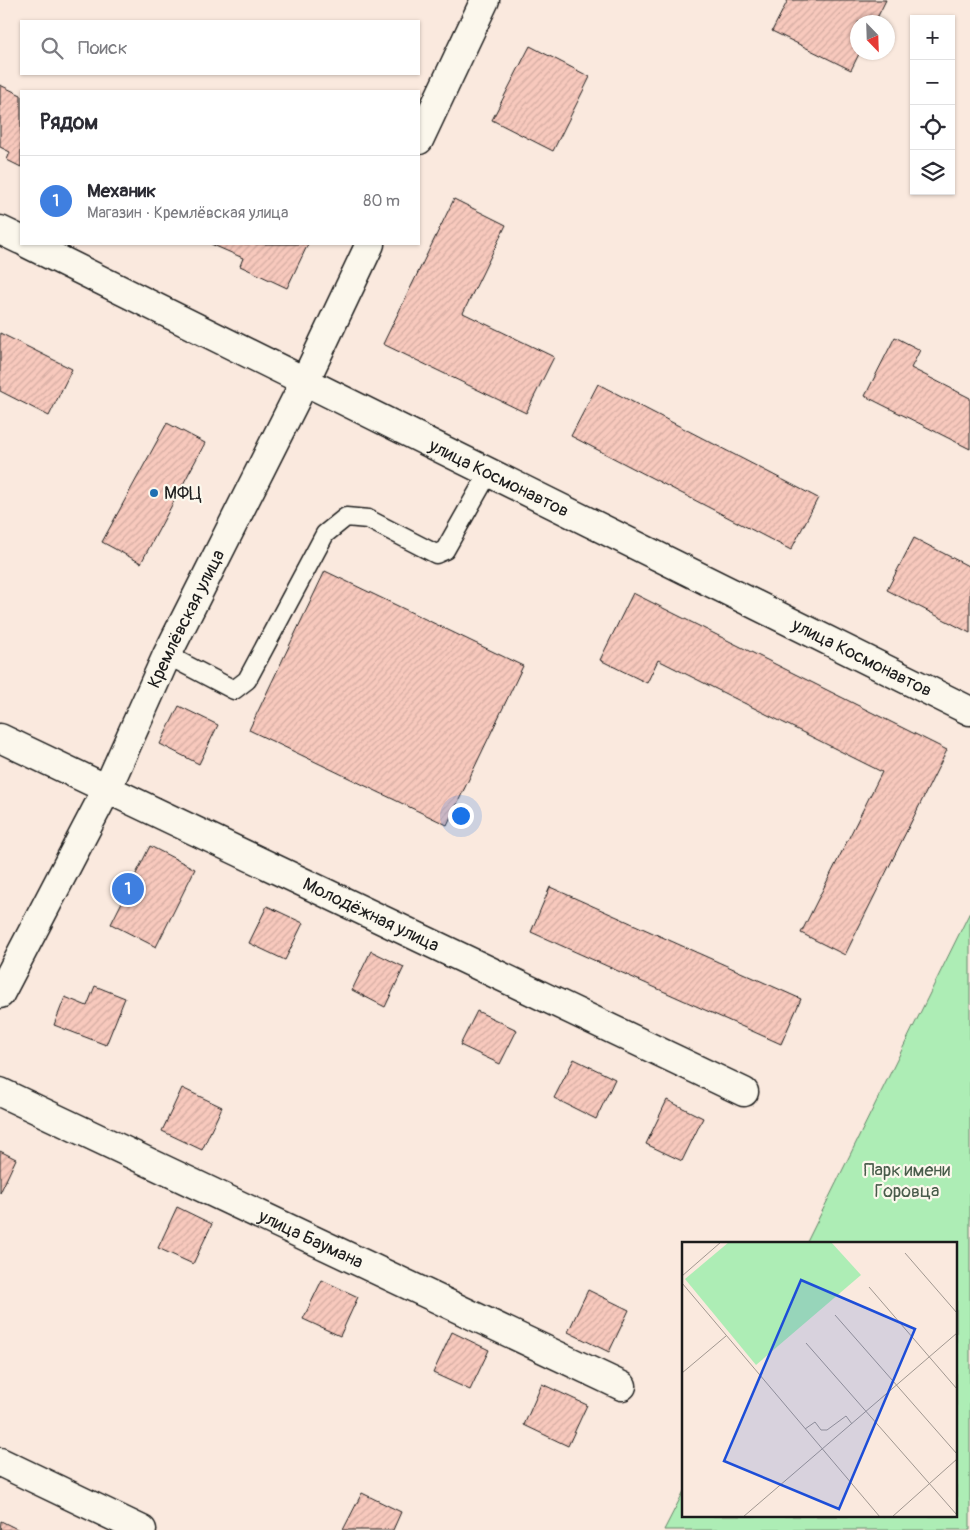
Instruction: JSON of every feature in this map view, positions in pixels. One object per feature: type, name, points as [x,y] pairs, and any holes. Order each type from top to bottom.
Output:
[{"type":"street","points":[[420,138],[485,0]]},
{"type":"street","points":[[0,230],[20,240]]},
{"type":"street","name":"улица Космонавтов","points":[[30,245],[304,383],[489,472],[970,711]]},
{"type":"street","name":"Кремлёвская улица","points":[[0,994],[107,789],[168,655],[304,383],[370,245]]},
{"type":"street","name":"Молодёжная улица","points":[[0,738],[744,1092]]},
{"type":"street","name":"улица Баумана","points":[[0,1092],[622,1386]]},
{"type":"street","points":[[0,1462],[142,1530]]},
{"type":"lane","points":[[168,655],[234,690],[247,680],[324,534],[346,518],[368,518],[436,554],[445,550],[489,472]]},
{"type":"green space","name":"Парк имени Горовца","points":[[970,912],[970,1530],[664,1530],[682,1495],[682,1518],[958,1518],[958,1242],[807,1242]]},
{"type":"building","points":[[788,0],[886,0],[878,15],[850,15],[850,60],[856,60],[851,70],[772,31]]},
{"type":"building","points":[[530,46],[590,77],[553,151],[492,120]]},
{"type":"building","points":[[0,85],[20,95],[20,166],[7,160],[10,152],[0,147]]},
{"type":"building","points":[[454,199],[506,225],[463,313],[554,357],[526,413],[383,344]]},
{"type":"building","points":[[213,245],[308,245],[287,288],[240,266],[243,258]]},
{"type":"building","points":[[0,333],[72,369],[49,416],[0,391]]},
{"type":"building","points":[[895,337],[920,350],[911,368],[970,398],[970,449],[865,396]]},
{"type":"building","points":[[598,384],[818,498],[791,550],[571,436]]},
{"type":"building","name":"МФЦ","points":[[167,423],[205,443],[141,563],[102,542]]},
{"type":"building","points":[[914,538],[970,567],[970,633],[887,590]]},
{"type":"building","points":[[325,571],[523,666],[447,825],[249,730]]},
{"type":"building","points":[[633,593],[947,750],[845,955],[801,933],[882,772],[658,660],[647,683],[600,660]]},
{"type":"building","points":[[179,706],[218,725],[199,764],[160,744]]},
{"type":"building","points":[[150,846],[195,869],[156,947],[111,924]]},
{"type":"building","points":[[550,887],[801,999],[781,1044],[531,932]]},
{"type":"building","points":[[267,906],[303,923],[285,960],[249,943]]},
{"type":"building","points":[[371,951],[404,967],[385,1007],[352,990]]},
{"type":"building","points":[[95,986],[125,998],[106,1045],[54,1025],[65,997],[87,1006]]},
{"type":"building","points":[[477,1011],[517,1030],[500,1064],[460,1045]]},
{"type":"building","points":[[574,1059],[615,1079],[596,1119],[554,1098]]},
{"type":"building","points":[[182,1088],[222,1107],[202,1150],[162,1131]]},
{"type":"building","points":[[667,1100],[703,1118],[682,1161],[646,1144]]},
{"type":"building","points":[[0,1151],[16,1159],[0,1193]]},
{"type":"building","points":[[177,1207],[212,1224],[193,1264],[158,1248]]},
{"type":"building","points":[[322,1280],[358,1297],[340,1336],[303,1319]]},
{"type":"building","points":[[588,1290],[629,1310],[609,1352],[568,1332]]},
{"type":"building","points":[[452,1332],[489,1350],[470,1390],[433,1373]]},
{"type":"building","points":[[542,1384],[587,1405],[568,1446],[524,1425]]},
{"type":"building","points":[[362,1493],[401,1512],[393,1530],[343,1530]]},
{"type":"building","points":[[1,1521],[19,1530],[0,1530]]},
{"type":"place","name":"МФЦ","points":[[154,493]]},
{"type":"place","name":"Механик","points":[[128,889]]}]
